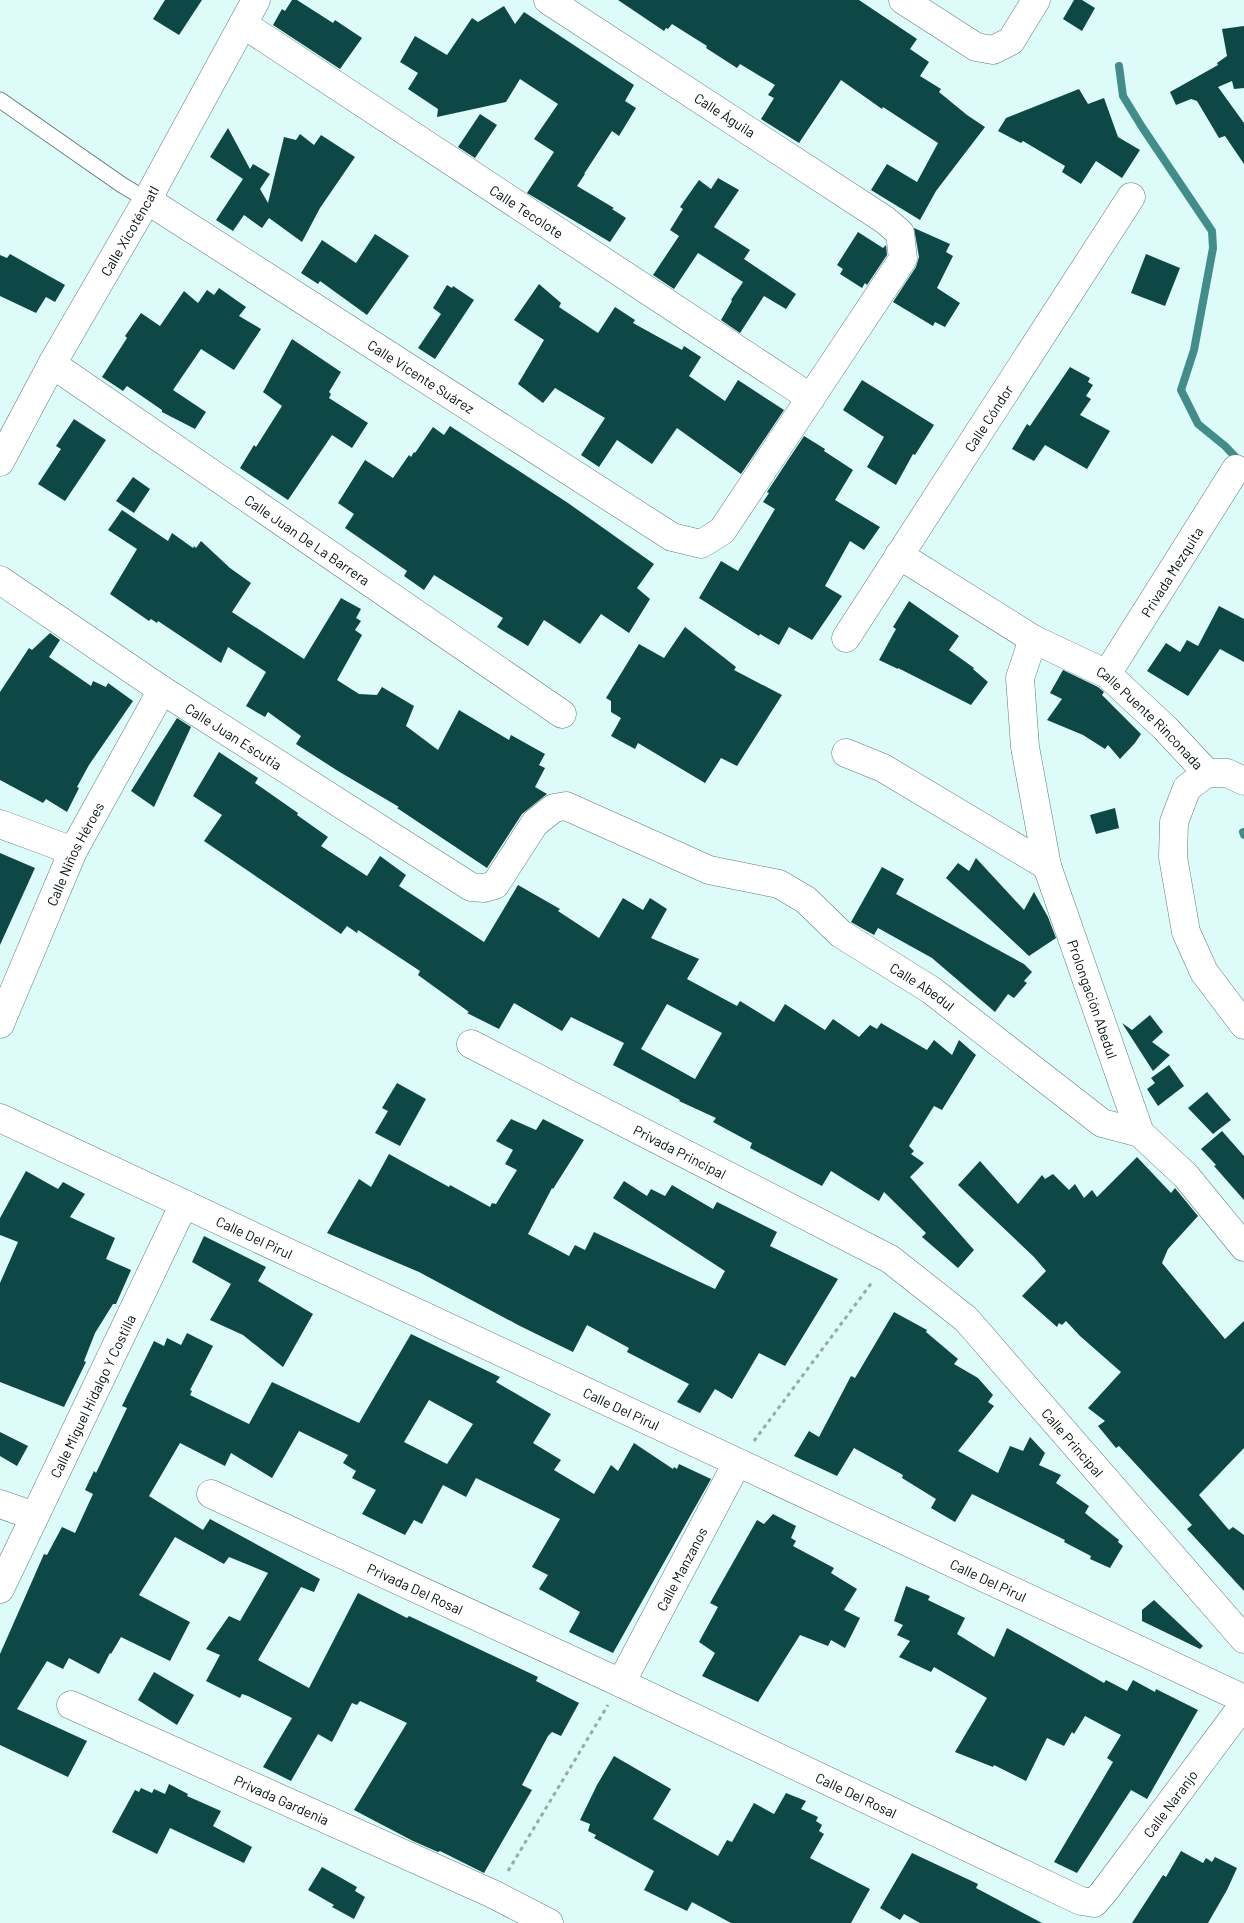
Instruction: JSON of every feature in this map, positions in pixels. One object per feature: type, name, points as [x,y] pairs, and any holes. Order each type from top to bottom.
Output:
[{"type":"street","name":"Calle Xicoténcatl","points":[[0,462],[52,364],[147,200],[256,0]]},
{"type":"street","name":"Calle Águila","points":[[548,0],[885,220],[900,233],[903,259],[811,398]]},
{"type":"street","points":[[903,0],[976,47],[993,50],[1010,40],[1036,0]]},
{"type":"street","name":"Calle Tecolote","points":[[243,24],[811,398]]},
{"type":"street","name":"Calle Cóndor","points":[[846,638],[1131,197]]},
{"type":"street","name":"Calle Vicente Suárez","points":[[147,200],[672,538],[701,544],[722,531],[811,398]]},
{"type":"street","name":"Calle Juan De La Barrera","points":[[52,364],[562,714]]},
{"type":"street","name":"Privada Mezquita","points":[[1107,674],[1236,469]]},
{"type":"street","name":"Calle Puente Rinconada","points":[[899,555],[1032,639],[1107,674],[1165,728],[1207,773],[1187,788],[1174,822],[1173,857],[1186,932],[1204,972],[1244,1025]]},
{"type":"street","name":"Calle Juan Escutia","points":[[0,580],[162,690],[471,887],[484,888],[495,884],[535,823],[554,808]]},
{"type":"street","name":"Prolongación Abedul","points":[[1032,639],[1020,678],[1025,747],[1047,866],[1140,1133]]},
{"type":"street","name":"Calle Niños Héroes","points":[[0,1024],[73,851],[162,690]]},
{"type":"street","points":[[846,753],[883,768],[1047,866]]},
{"type":"street","points":[[1207,773],[1227,773],[1244,781]]},
{"type":"street","name":"Calle Abedul","points":[[554,808],[566,806],[709,870],[779,884],[806,900],[841,934],[931,990],[1102,1123],[1140,1133],[1186,1176],[1244,1247]]},
{"type":"street","points":[[0,824],[73,851]]},
{"type":"street","name":"Privada Principal","points":[[471,1044],[890,1259]]},
{"type":"street","name":"Calle Del Pirul","points":[[0,1118],[1244,1699]]},
{"type":"street","name":"Calle Miguel Hidalgo Y Costilla","points":[[0,1589],[184,1204]]},
{"type":"street","name":"Calle Principal","points":[[890,1259],[966,1319],[1244,1639]]},
{"type":"street","name":"Calle Manzanos","points":[[621,1683],[737,1463]]},
{"type":"street","name":"Privada Del Rosal","points":[[211,1494],[621,1683]]},
{"type":"street","points":[[0,1504],[34,1516]]},
{"type":"street","name":"Calle Del Rosal","points":[[621,1683],[1081,1901],[1094,1903]]},
{"type":"street","name":"Privada Gardenia","points":[[71,1704],[494,1894],[549,1923]]},
{"type":"street","name":"Calle Naranjo","points":[[1094,1903],[1244,1704]]},
{"type":"lane","points":[[0,100],[122,185],[147,200]]},
{"type":"path","points":[[737,1463],[890,1259]]},
{"type":"path","points":[[494,1894],[621,1683]]},
{"type":"building","points":[[165,0],[202,0],[179,35],[153,19]]},
{"type":"building","points":[[292,0],[297,0],[333,23],[335,20],[362,38],[340,69],[273,25],[282,9],[285,11]]},
{"type":"building","points":[[618,0],[859,0],[917,39],[910,49],[929,62],[920,76],[941,89],[939,92],[985,127],[936,191],[920,220],[871,190],[887,164],[917,182],[938,143],[883,107],[882,109],[841,80],[799,143],[761,119],[774,98],[768,95],[775,85],[740,64],[737,68],[672,24],[664,31]]},
{"type":"building","points":[[1074,0],[1082,0],[1095,8],[1082,31],[1063,19]]},
{"type":"building","points":[[504,6],[515,24],[524,12],[634,85],[625,101],[636,108],[619,136],[612,131],[577,186],[614,208],[612,209],[626,218],[610,242],[527,193],[554,152],[534,139],[558,104],[520,79],[506,102],[437,117],[438,109],[408,89],[418,73],[400,62],[415,36],[447,55],[472,18],[478,22]]},
{"type":"building","points":[[1244,26],[1244,88],[1234,89],[1232,81],[1218,87],[1244,123],[1244,164],[1225,136],[1219,138],[1197,101],[1191,99],[1176,105],[1170,92],[1218,65],[1217,63],[1227,56],[1222,29]]},
{"type":"building","points":[[1079,89],[1088,104],[1104,98],[1118,137],[1140,150],[1122,178],[1096,161],[1081,184],[1062,172],[1065,166],[1023,141],[1021,143],[998,131],[1006,118]]},
{"type":"building","points":[[480,114],[497,125],[475,158],[458,147]]},
{"type":"building","points":[[228,128],[250,169],[253,164],[270,174],[260,189],[268,203],[284,137],[296,140],[300,134],[314,145],[321,135],[355,157],[320,208],[302,242],[269,218],[262,228],[244,215],[233,231],[216,220],[243,179],[210,157]]},
{"type":"building","points":[[718,178],[739,190],[714,227],[750,250],[744,259],[796,294],[786,309],[764,296],[740,333],[721,320],[743,282],[698,253],[674,289],[653,275],[679,236],[670,230],[683,209],[680,207],[699,180],[711,189]]},
{"type":"building","points":[[914,228],[950,244],[946,252],[953,256],[937,288],[960,303],[945,327],[935,322],[933,326],[893,302],[916,267],[919,257]]},
{"type":"building","points":[[858,232],[883,248],[886,245],[887,255],[867,285],[865,283],[862,288],[840,274],[843,269],[837,265]]},
{"type":"building","points":[[375,234],[409,256],[367,315],[320,281],[318,284],[301,273],[322,240],[356,263]]},
{"type":"building","points":[[10,254],[65,285],[55,302],[46,297],[36,313],[0,296],[0,255],[7,258]]},
{"type":"building","points":[[1146,254],[1180,268],[1165,306],[1131,293]]},
{"type":"building","points":[[539,284],[561,303],[559,307],[598,333],[615,307],[635,320],[633,323],[682,350],[684,346],[701,357],[689,376],[725,401],[738,380],[784,410],[741,474],[677,428],[652,464],[617,440],[599,467],[581,455],[605,418],[555,388],[543,403],[518,384],[544,340],[514,320]]},
{"type":"building","points":[[447,285],[452,288],[453,286],[474,300],[435,359],[418,348],[441,314],[433,308]]},
{"type":"building","points":[[219,288],[246,307],[239,316],[261,329],[234,370],[201,349],[173,390],[206,412],[195,429],[162,412],[162,410],[127,386],[123,391],[102,377],[127,338],[125,336],[141,313],[160,326],[184,291],[198,303],[207,290],[214,295]]},
{"type":"building","points":[[292,339],[341,372],[329,392],[331,394],[329,398],[368,423],[352,448],[332,435],[288,500],[240,468],[282,406],[263,392]]},
{"type":"building","points":[[1070,367],[1090,378],[1088,382],[1093,385],[1086,396],[1091,399],[1080,415],[1110,431],[1087,469],[1045,445],[1034,461],[1012,449],[1027,424],[1030,426]]},
{"type":"building","points":[[862,380],[934,425],[915,455],[913,454],[896,485],[867,467],[884,437],[843,410]]},
{"type":"building","points":[[74,419],[106,440],[65,501],[38,484],[61,449],[56,446]]},
{"type":"building","points":[[450,426],[568,503],[654,564],[637,588],[650,599],[629,633],[601,614],[580,644],[544,620],[528,646],[497,627],[503,618],[434,575],[424,590],[404,576],[407,571],[345,528],[354,514],[338,503],[365,460],[393,478],[409,455],[411,457],[415,453],[433,427],[444,435]]},
{"type":"building","points":[[804,436],[853,470],[835,500],[880,527],[864,550],[850,541],[825,586],[842,596],[812,640],[789,627],[779,645],[760,634],[759,636],[699,598],[721,561],[738,571],[775,509],[763,502],[769,493],[767,492]]},
{"type":"building","points":[[133,477],[150,489],[134,513],[116,501]]},
{"type":"building","points":[[122,510],[168,541],[172,533],[193,548],[194,546],[196,548],[201,541],[230,568],[251,583],[232,612],[304,659],[341,598],[361,609],[356,618],[361,621],[355,630],[362,635],[337,680],[359,694],[377,695],[382,687],[414,706],[406,726],[438,750],[459,710],[509,740],[511,735],[545,754],[539,765],[545,768],[535,787],[547,794],[522,814],[487,868],[397,808],[399,807],[296,744],[301,736],[268,712],[265,717],[246,706],[266,672],[228,647],[221,663],[158,621],[157,623],[151,619],[149,621],[110,594],[137,549],[108,530]]},
{"type":"building","points":[[909,601],[959,636],[949,650],[974,668],[988,682],[971,705],[879,660],[896,629],[893,627]]},
{"type":"building","points":[[1219,606],[1244,619],[1244,662],[1220,649],[1188,696],[1147,671],[1166,643],[1180,652],[1187,640],[1198,646]]},
{"type":"building","points":[[685,627],[736,667],[734,670],[782,695],[737,766],[721,758],[705,783],[638,743],[635,749],[611,736],[621,718],[611,712],[611,701],[606,698],[639,644],[664,658]]},
{"type":"building","points":[[50,633],[60,640],[49,657],[91,686],[93,681],[106,687],[108,683],[133,701],[89,765],[77,787],[79,788],[67,812],[46,799],[43,803],[0,780],[0,692],[29,648],[32,650]]},
{"type":"building","points":[[1063,670],[1098,687],[1104,692],[1102,695],[1141,734],[1120,759],[1108,745],[1105,749],[1083,735],[1047,720],[1062,699],[1050,693]]},
{"type":"building","points":[[177,718],[191,727],[154,807],[131,791]]},
{"type":"building","points":[[219,752],[258,778],[255,783],[328,837],[321,846],[367,876],[380,856],[406,875],[399,886],[484,942],[518,885],[560,909],[558,911],[599,938],[623,898],[643,910],[650,898],[667,909],[651,938],[699,959],[687,979],[737,1006],[740,1001],[774,1022],[785,1004],[825,1030],[833,1019],[859,1037],[870,1025],[877,1029],[881,1023],[927,1050],[934,1040],[952,1055],[959,1040],[976,1055],[942,1110],[934,1106],[909,1146],[914,1151],[911,1154],[924,1163],[910,1177],[974,1250],[958,1268],[922,1237],[926,1233],[884,1192],[879,1201],[831,1171],[822,1186],[750,1148],[752,1143],[713,1122],[716,1118],[679,1101],[613,1065],[624,1043],[571,1017],[562,1031],[514,1003],[499,1029],[467,1013],[469,1012],[418,975],[420,971],[358,930],[357,933],[347,926],[341,934],[204,841],[222,815],[193,796]],"holes":[[[667,1004],[722,1033],[695,1079],[641,1049]]]},
{"type":"building","points":[[1115,808],[1119,828],[1096,834],[1090,815]]},
{"type":"building","points":[[0,853],[35,868],[0,945]]},
{"type":"building","points":[[976,858],[1024,910],[1034,892],[1048,917],[1056,938],[1029,956],[946,878],[958,863],[969,871]]},
{"type":"building","points":[[882,867],[904,879],[896,894],[1024,964],[1032,972],[1024,981],[1027,983],[1014,998],[1008,994],[995,1012],[932,958],[878,928],[874,935],[851,922]]},
{"type":"building","points":[[1150,1015],[1163,1032],[1152,1042],[1170,1055],[1153,1071],[1122,1023],[1132,1030]]},
{"type":"building","points":[[1169,1065],[1184,1086],[1158,1106],[1147,1089],[1155,1083],[1151,1078]]},
{"type":"building","points":[[397,1083],[426,1099],[400,1146],[375,1133],[388,1111],[382,1108]]},
{"type":"building","points":[[1207,1092],[1231,1120],[1213,1134],[1188,1108]]},
{"type":"building","points":[[511,1119],[536,1130],[543,1119],[584,1140],[552,1188],[528,1234],[569,1256],[575,1245],[585,1250],[594,1232],[715,1289],[725,1271],[613,1198],[624,1181],[647,1196],[651,1189],[665,1196],[672,1185],[713,1209],[717,1202],[777,1232],[770,1246],[838,1279],[785,1366],[759,1353],[732,1399],[715,1389],[700,1413],[677,1402],[689,1384],[627,1352],[629,1348],[587,1325],[573,1352],[419,1272],[327,1233],[359,1179],[371,1187],[389,1154],[490,1207],[492,1203],[496,1204],[517,1170],[505,1164],[513,1150],[496,1141]]},
{"type":"building","points":[[1222,1131],[1244,1156],[1244,1200],[1201,1149]]},
{"type":"building","points":[[1137,1157],[1171,1193],[1175,1188],[1198,1216],[1168,1249],[1162,1263],[1225,1339],[1244,1321],[1244,1448],[1199,1495],[1229,1530],[1233,1527],[1244,1535],[1244,1591],[1187,1529],[1192,1525],[1119,1446],[1116,1448],[1098,1426],[1105,1421],[1088,1408],[1121,1372],[1066,1321],[1062,1325],[1059,1323],[1057,1327],[1022,1296],[1046,1271],[1034,1257],[958,1185],[980,1161],[1018,1204],[1042,1175],[1045,1179],[1053,1174],[1069,1190],[1075,1184],[1084,1198],[1092,1190],[1097,1197]]},
{"type":"building","points":[[26,1171],[58,1189],[63,1182],[85,1194],[70,1217],[115,1238],[106,1259],[131,1270],[116,1304],[113,1304],[95,1333],[84,1361],[86,1362],[64,1407],[0,1382],[0,1283],[18,1242],[0,1235],[0,1218]]},
{"type":"building","points":[[204,1236],[266,1267],[258,1281],[313,1314],[283,1367],[243,1335],[210,1320],[231,1284],[192,1262]]},
{"type":"building","points":[[894,1312],[927,1330],[926,1332],[958,1359],[954,1364],[978,1378],[993,1395],[988,1402],[994,1406],[958,1451],[998,1473],[1010,1446],[1023,1451],[1030,1437],[1045,1453],[1039,1465],[1061,1475],[1056,1483],[1089,1506],[1085,1513],[1119,1540],[1118,1542],[1123,1546],[1110,1568],[1090,1559],[1091,1556],[1064,1542],[1065,1540],[972,1494],[955,1522],[931,1508],[936,1499],[902,1478],[903,1475],[854,1448],[837,1476],[794,1456],[809,1431],[819,1437],[851,1376],[855,1378]]},
{"type":"building","points":[[187,1333],[213,1346],[190,1390],[192,1391],[190,1395],[249,1424],[272,1382],[359,1423],[411,1334],[500,1377],[496,1382],[551,1414],[533,1443],[561,1460],[554,1470],[594,1494],[611,1465],[618,1471],[634,1443],[673,1469],[674,1467],[677,1469],[679,1464],[711,1479],[613,1653],[569,1632],[580,1612],[539,1589],[548,1575],[532,1567],[560,1519],[476,1478],[466,1497],[443,1485],[422,1524],[414,1520],[405,1535],[362,1514],[376,1490],[352,1478],[356,1471],[343,1463],[348,1455],[299,1431],[272,1478],[231,1453],[225,1466],[180,1443],[149,1496],[203,1530],[210,1519],[320,1579],[314,1592],[301,1587],[258,1660],[309,1688],[358,1593],[407,1618],[409,1616],[538,1677],[536,1681],[579,1703],[561,1736],[552,1732],[548,1736],[522,1785],[532,1790],[484,1873],[440,1851],[438,1852],[413,1841],[354,1810],[407,1723],[360,1701],[357,1705],[352,1703],[332,1742],[318,1734],[291,1781],[263,1767],[292,1718],[248,1696],[242,1694],[240,1698],[206,1681],[220,1655],[206,1649],[229,1616],[240,1621],[268,1573],[229,1557],[224,1564],[175,1537],[139,1595],[190,1622],[170,1661],[121,1637],[99,1674],[69,1658],[63,1669],[47,1661],[17,1709],[87,1741],[68,1777],[0,1745],[0,1654],[44,1554],[47,1555],[62,1527],[75,1533],[93,1494],[85,1490],[94,1471],[96,1473],[127,1408],[122,1406],[154,1341],[164,1346],[167,1338],[181,1345]],"holes":[[[429,1400],[473,1424],[447,1464],[404,1442]]]},
{"type":"building","points":[[0,1432],[28,1446],[17,1466],[0,1456]]},
{"type":"building","points":[[773,1514],[796,1526],[791,1538],[796,1541],[793,1546],[834,1568],[831,1573],[857,1589],[844,1610],[860,1618],[845,1648],[831,1640],[828,1646],[800,1635],[758,1702],[702,1676],[715,1653],[699,1642],[718,1607],[710,1603],[757,1520],[764,1524]]},
{"type":"building","points":[[906,1586],[930,1596],[928,1600],[965,1618],[957,1634],[994,1657],[1007,1628],[1104,1683],[1106,1680],[1127,1691],[1133,1680],[1155,1692],[1156,1689],[1198,1710],[1147,1799],[1131,1790],[1077,1873],[1054,1862],[1113,1762],[1107,1758],[1121,1735],[1085,1716],[1064,1746],[1047,1738],[1026,1781],[994,1765],[993,1767],[955,1752],[987,1698],[934,1667],[931,1672],[899,1657],[910,1641],[897,1635],[903,1625],[894,1621]]},
{"type":"building","points":[[1154,1600],[1203,1646],[1200,1649],[1142,1621],[1142,1610]]},
{"type":"building","points":[[154,1672],[194,1695],[177,1725],[138,1700]]},
{"type":"building","points":[[614,1756],[671,1789],[653,1819],[718,1856],[727,1840],[732,1842],[754,1803],[774,1814],[786,1793],[806,1801],[801,1809],[818,1817],[816,1821],[822,1825],[819,1831],[824,1834],[810,1858],[870,1889],[851,1923],[731,1923],[692,1902],[687,1911],[644,1890],[654,1871],[594,1838],[596,1835],[588,1831],[590,1824],[580,1820]]},
{"type":"building","points":[[169,1784],[188,1794],[187,1796],[221,1811],[213,1826],[252,1847],[244,1863],[170,1828],[157,1854],[112,1832],[135,1790],[139,1792],[141,1788],[152,1793],[154,1789],[165,1794]]},
{"type":"building","points":[[1181,1851],[1203,1863],[1206,1858],[1212,1862],[1215,1857],[1237,1868],[1208,1923],[1132,1923],[1163,1875],[1166,1877]]},
{"type":"building","points":[[912,1853],[978,1884],[976,1888],[1042,1923],[920,1923],[904,1914],[900,1920],[880,1908]]},
{"type":"building","points":[[322,1867],[357,1887],[355,1891],[365,1897],[354,1919],[332,1907],[334,1905],[308,1890]]},
{"type":"waterway","points":[[1119,66],[1123,96],[1212,231],[1213,248],[1194,350],[1181,390],[1198,424],[1225,446],[1241,463]]}]
